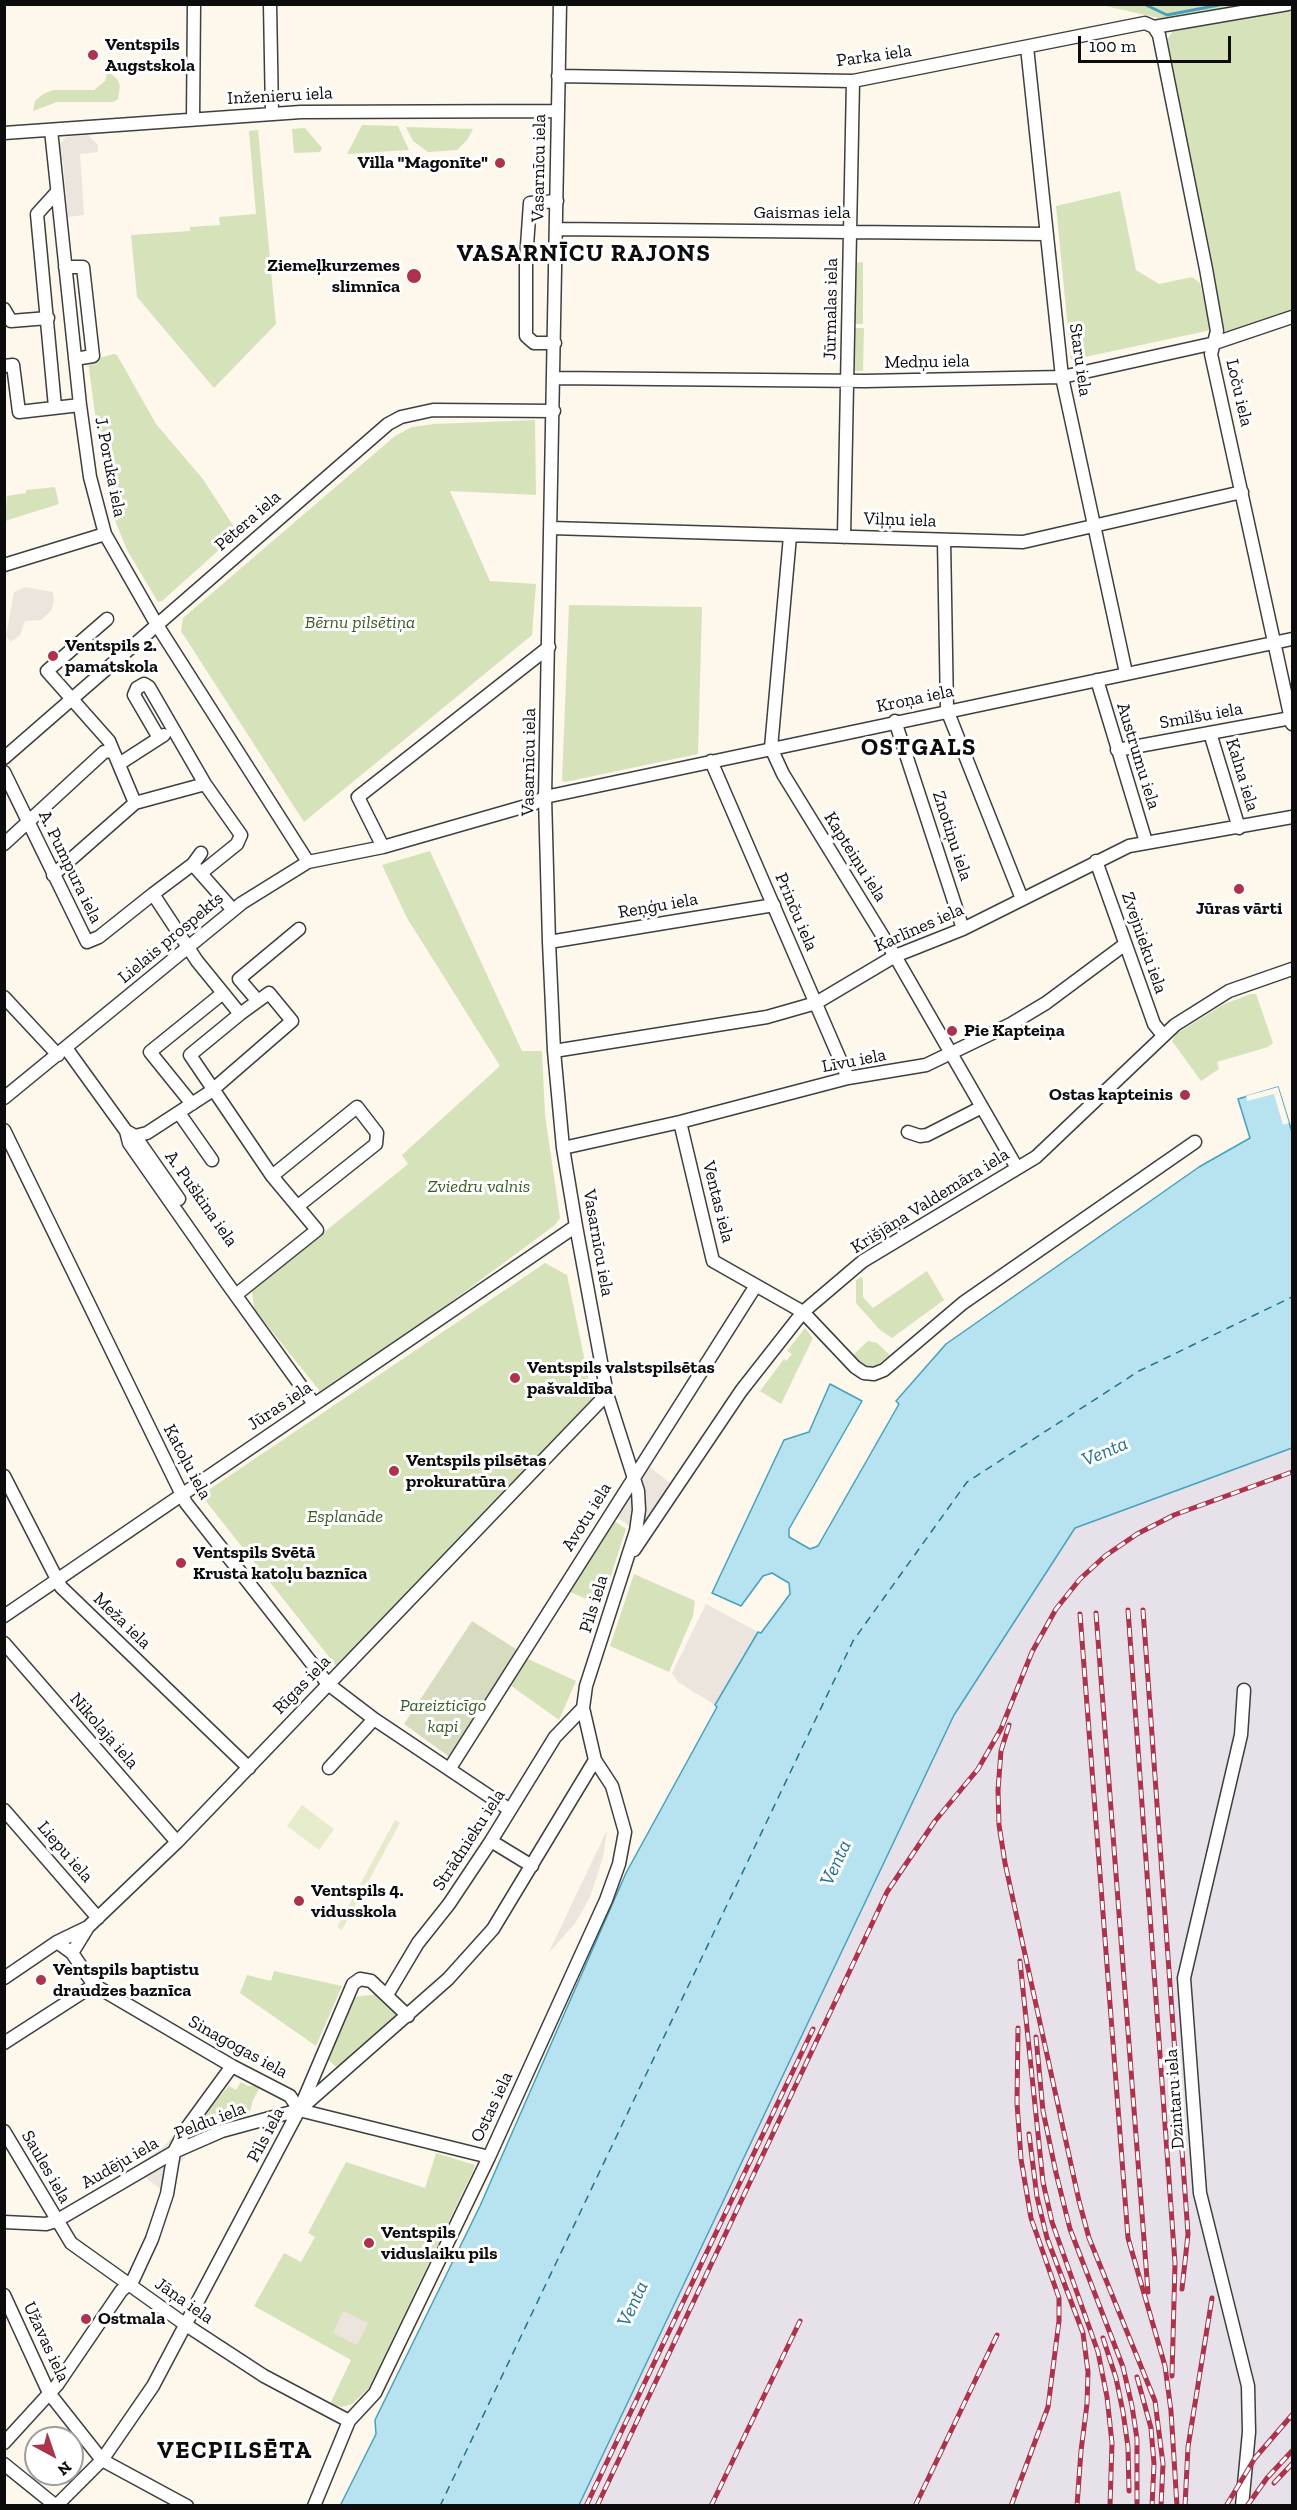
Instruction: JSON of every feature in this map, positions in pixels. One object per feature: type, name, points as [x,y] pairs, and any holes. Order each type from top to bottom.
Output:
[{"type":"street","points":[[193,119],[194,4]]},
{"type":"street","points":[[270,4],[272,114]]},
{"type":"street","name":"Vasarnīcu iela","points":[[560,4],[555,378],[545,797],[549,942],[563,1148],[607,1394],[634,1475],[639,1510]]},
{"type":"street","name":"Parka iela","points":[[558,76],[853,81],[1145,23],[1156,31],[1288,4]]},
{"type":"street","name":"Loču iela","points":[[1156,31],[1217,332],[1212,354],[1292,721]]},
{"type":"street","name":"Staru iela","points":[[1027,47],[1062,377],[1126,673]]},
{"type":"street","name":"Jūrmalas iela","points":[[844,537],[853,81]]},
{"type":"street","name":"Inženieru iela","points":[[4,132],[272,114],[364,111],[558,111]]},
{"type":"street","name":"J. Poruka iela","points":[[51,130],[80,405],[90,477],[105,534],[157,625],[308,862]]},
{"type":"street","points":[[55,407],[37,214],[56,193]]},
{"type":"street","points":[[555,343],[534,343],[526,336],[526,261],[530,203],[557,201]]},
{"type":"street","name":"Gaismas iela","points":[[556,228],[1047,234]]},
{"type":"street","points":[[65,267],[83,267],[93,356],[75,359]]},
{"type":"street","points":[[4,309],[11,321],[48,318]]},
{"type":"street","name":"Medņu iela","points":[[555,378],[847,381],[1062,377],[1215,343],[1293,317]]},
{"type":"street","points":[[4,366],[13,365],[19,412],[80,405]]},
{"type":"street","name":"Pētera iela","points":[[4,758],[388,424],[401,417],[433,410],[554,411]]},
{"type":"street","name":"Viļņu iela","points":[[551,528],[1023,542],[1242,492]]},
{"type":"street","points":[[4,565],[105,534]]},
{"type":"street","points":[[771,748],[790,536]]},
{"type":"street","points":[[944,540],[947,710],[1022,899]]},
{"type":"street","points":[[107,619],[47,671],[70,700],[109,741],[135,803]]},
{"type":"street","name":"Kroņa iela","points":[[545,797],[947,710],[1293,639]]},
{"type":"street","points":[[383,847],[358,797],[549,646]]},
{"type":"street","name":"Austrumu iela","points":[[1097,680],[1146,842]]},
{"type":"street","points":[[159,738],[134,695],[137,688],[144,684],[149,687],[205,784],[241,835],[237,844],[153,894],[188,947],[240,1014]]},
{"type":"street","name":"Znotiņu iela","points":[[895,721],[963,929]]},
{"type":"street","name":"Smilšu iela","points":[[1117,750],[1292,721]]},
{"type":"street","points":[[119,764],[173,730]]},
{"type":"street","name":"Kalna iela","points":[[1210,733],[1239,828]]},
{"type":"street","name":"Kapteiņu iela","points":[[771,748],[783,774],[895,956],[1017,1168]]},
{"type":"street","points":[[4,844],[104,753],[114,751]]},
{"type":"street","name":"Prinču iela","points":[[711,761],[848,1078]]},
{"type":"street","name":"A. Pumpura iela","points":[[4,772],[87,942],[99,937],[153,894]]},
{"type":"street","points":[[53,875],[135,803],[205,784]]},
{"type":"street","name":"Lielais prospekts","points":[[4,1098],[233,910],[274,881],[308,862],[383,847],[533,804],[545,797]]},
{"type":"street","name":"Karlīnes iela","points":[[555,1051],[767,1017],[816,1003],[895,956],[963,929],[1129,846],[1293,817]]},
{"type":"street","points":[[197,869],[201,853]]},
{"type":"street","name":"Zvejnieku iela","points":[[1096,861],[1154,1024],[1162,1034]]},
{"type":"street","points":[[197,869],[233,910]]},
{"type":"street","name":"Reņģu iela","points":[[549,942],[774,904]]},
{"type":"street","points":[[256,1000],[239,979],[299,929]]},
{"type":"street","name":"Līvu iela","points":[[563,1148],[680,1122],[848,1078],[926,1065],[1046,1003],[1124,945]]},
{"type":"street","name":"Krišjāņa Valdemāra iela","points":[[626,1561],[741,1391],[803,1312],[863,1261],[1043,1151],[1162,1034],[1229,991],[1293,969]]},
{"type":"street","points":[[192,1104],[150,1052],[223,993]]},
{"type":"street","points":[[130,1133],[147,1133],[214,1089],[292,1021],[269,993],[256,1000],[190,1055],[214,1089],[272,1176],[317,1230],[237,1294]]},
{"type":"street","name":"A. Puškina iela","points":[[4,997],[62,1052],[130,1133],[230,1273],[237,1294],[314,1404]]},
{"type":"street","points":[[272,1176],[357,1107],[377,1133],[376,1144],[298,1206]]},
{"type":"street","points":[[908,1132],[920,1136],[927,1135],[982,1107]]},
{"type":"street","points":[[179,1113],[212,1160]]},
{"type":"street","name":"Ventas iela","points":[[680,1122],[713,1261],[803,1312],[855,1367],[864,1373],[874,1374],[884,1370],[963,1303],[1195,1142]]},
{"type":"street","name":"Katoļu iela","points":[[4,1130],[181,1494],[328,1684],[374,1719],[510,1810]]},
{"type":"street","name":"Jūras iela","points":[[4,1616],[576,1226]]},
{"type":"street","name":"Avotu iela","points":[[450,1768],[634,1475],[756,1287]]},
{"type":"street","name":"Rīgas iela","points":[[4,1978],[57,1942],[88,1927],[177,1842],[607,1394]]},
{"type":"street","name":"Meža iela","points":[[4,1476],[61,1587],[249,1768]]},
{"type":"street","points":[[638,1491],[651,1504],[666,1502]]},
{"type":"street","name":"Pils iela","points":[[583,1708],[586,1686],[626,1561],[639,1510]]},
{"type":"street","name":"Nikolaja iela","points":[[4,1643],[177,1842]]},
{"type":"street","name":"Dzintaru iela","points":[[1242,2505],[1249,2432],[1248,2386],[1200,2193],[1184,1978],[1241,1735],[1244,1690]]},
{"type":"street","name":"Ostas iela","points":[[314,2505],[349,2421],[375,2393],[489,2157],[606,1900],[619,1864],[625,1832],[623,1822],[612,1786],[595,1760],[583,1708]]},
{"type":"street","name":"Strādnieku iela","points":[[387,1995],[418,1943],[449,1904],[491,1841],[555,1737],[583,1708]]},
{"type":"street","points":[[329,1768],[374,1719]]},
{"type":"street","name":"Pils iela","points":[[56,2505],[102,2460],[153,2386],[299,2110],[448,1979],[493,1929],[595,1760]]},
{"type":"street","name":"Liepu iela","points":[[4,1810],[98,1918]]},
{"type":"street","points":[[491,1841],[532,1866]]},
{"type":"street","points":[[72,1953],[88,1927]]},
{"type":"street","name":"Sinagogas iela","points":[[57,1942],[72,1953],[94,1985],[232,2066],[290,2096],[299,2110]]},
{"type":"street","points":[[299,2110],[353,1984],[360,1979],[371,1981],[408,2016]]},
{"type":"street","points":[[4,2043],[94,1985]]},
{"type":"street","name":"Audēju iela","points":[[56,2221],[174,2152],[186,2129],[232,2066]]},
{"type":"street","name":"Peldu iela","points":[[4,2443],[49,2393],[128,2284],[152,2239],[167,2194],[174,2152],[222,2132],[299,2110],[489,2157]]},
{"type":"street","name":"Saules iela","points":[[4,2131],[56,2221]]},
{"type":"street","points":[[4,2222],[46,2224],[56,2221]]},
{"type":"street","name":"Jāņa iela","points":[[56,2221],[70,2243],[186,2325],[274,2382],[349,2421]]},
{"type":"street","name":"Užavas iela","points":[[4,2295],[49,2393],[102,2460]]},
{"type":"street","points":[[102,2460],[187,2505]]},
{"type":"street","points":[[4,2464],[56,2505]]},
{"type":"shaded area","points":[[87,134],[98,145],[98,152],[80,154],[84,215],[68,217],[63,161],[58,161],[58,146],[66,137]]},
{"type":"shaded area","points":[[25,587],[53,592],[54,600],[51,611],[41,620],[25,621],[20,635],[11,642],[6,636],[14,592]]},
{"type":"shaded area","points":[[1292,1448],[1292,2505],[579,2506],[954,1715],[1075,1528]]},
{"type":"shaded area","points":[[640,1459],[676,1488],[657,1516],[636,1531],[610,1512]]},
{"type":"shaded area","points":[[706,1604],[758,1632],[715,1705],[678,1682],[672,1673]]},
{"type":"shaded area","points":[[607,1830],[603,1857],[590,1897],[576,1922],[548,1954]]},
{"type":"shaded area","points":[[182,2126],[196,2143],[177,2167],[167,2194],[138,2172],[135,2166],[163,2147]]},
{"type":"shaded area","points":[[343,2311],[368,2323],[357,2345],[333,2333]]},
{"type":"green space","points":[[1101,5],[1286,5],[1172,21]]},
{"type":"green space","points":[[1292,9],[1292,312],[1230,333],[1221,327],[1166,41],[1173,31]]},
{"type":"green space","points":[[108,71],[117,79],[120,86],[118,99],[113,102],[57,102],[33,111],[35,101],[43,94],[53,90],[94,90],[105,81]]},
{"type":"green space","points":[[362,125],[398,126],[409,150],[347,154]]},
{"type":"green space","points":[[406,127],[473,129],[467,140],[457,150],[428,152],[413,141]]},
{"type":"green space","points":[[305,128],[322,148],[320,152],[294,153],[292,129]]},
{"type":"green space","points":[[258,130],[276,324],[214,388],[137,297],[131,235],[190,231],[190,227],[220,225],[219,217],[256,214],[249,131]]},
{"type":"green space","points":[[1120,191],[1136,270],[1159,284],[1192,277],[1200,283],[1211,330],[1071,360],[1056,206]]},
{"type":"green space","points":[[863,262],[863,324],[853,324],[853,263]]},
{"type":"green space","points":[[853,328],[864,328],[863,371],[852,371]]},
{"type":"green space","points":[[117,355],[156,424],[202,478],[238,533],[162,601],[158,602],[127,550],[114,518],[102,466],[88,361]]},
{"type":"green space","name":"Bērnu pilsētiņa","points":[[535,420],[536,495],[450,491],[490,581],[536,584],[532,635],[304,822],[181,631],[183,618],[395,436],[412,427],[434,424]]},
{"type":"green space","points":[[55,487],[59,504],[5,521],[7,496],[26,493],[26,490]]},
{"type":"green space","points":[[569,605],[702,607],[698,754],[562,781]]},
{"type":"green space","name":"Zviedru valnis","points":[[430,851],[522,1051],[542,1051],[545,1115],[560,1218],[555,1225],[375,1358],[318,1394],[319,1390],[254,1309],[252,1291],[408,1164],[402,1155],[500,1066],[407,918],[382,865]]},
{"type":"green space","points":[[1256,994],[1273,1043],[1268,1047],[1217,1062],[1219,1069],[1201,1081],[1172,1041],[1176,1034],[1224,1004]]},
{"type":"green space","name":"Esplanāde","points":[[545,1263],[567,1275],[593,1400],[337,1667],[201,1495]]},
{"type":"green space","points":[[927,1271],[944,1300],[892,1338],[880,1330],[856,1303],[856,1280],[861,1277],[863,1297],[873,1308]]},
{"type":"green space","points":[[805,1328],[813,1338],[781,1404],[760,1391],[784,1359],[786,1361],[792,1354],[787,1351]]},
{"type":"green space","points":[[868,1341],[877,1343],[890,1355],[873,1368],[866,1367],[852,1356]]},
{"type":"green space","points":[[610,1518],[626,1529],[601,1606],[566,1590]]},
{"type":"green space","points":[[634,1574],[695,1601],[693,1616],[669,1672],[610,1646]]},
{"type":"green space","name":"Pareizticīgo kapi","points":[[472,1621],[519,1651],[451,1758],[404,1724]]},
{"type":"green space","points":[[526,1658],[576,1681],[559,1720],[510,1685]]},
{"type":"green space","points":[[302,1805],[334,1829],[319,1850],[287,1826]]},
{"type":"green space","points":[[395,1820],[400,1823],[342,1930],[337,1927]]},
{"type":"green space","points":[[274,1971],[342,1986],[316,2046],[240,1993],[247,1975],[271,1981]]},
{"type":"green space","points":[[379,1994],[397,2016],[339,2070],[327,2058],[354,1997]]},
{"type":"green space","points":[[241,2082],[248,2086],[261,2085],[253,2100],[249,2115],[194,2134],[191,2127],[229,2086],[236,2090]]},
{"type":"green space","points":[[436,2153],[475,2165],[473,2171],[369,2388],[352,2404],[342,2407],[330,2404],[351,2360],[254,2306],[284,2253],[301,2262],[315,2237],[308,2233],[346,2162],[425,2188]]},
{"type":"water","name":"Venta","points":[[1278,1087],[1292,1132],[1292,1448],[1075,1528],[954,1715],[579,2505],[340,2506],[376,2434],[375,2420],[480,2206],[626,1873],[717,1707],[715,1705],[758,1632],[761,1633],[790,1594],[789,1583],[772,1573],[763,1576],[741,1606],[712,1593],[784,1440],[809,1432],[830,1384],[862,1401],[789,1529],[789,1537],[810,1549],[818,1546],[899,1404],[896,1401],[946,1344],[1199,1167],[1250,1138],[1238,1099]]},
{"type":"pier","points":[[1278,1087],[1289,1123],[1283,1125],[1274,1094],[1247,1101],[1246,1096]]},
{"type":"waterway","points":[[1144,4],[1167,15],[1224,4]]},
{"type":"ferry route","points":[[440,2506],[853,1641],[967,1482],[1139,1371],[1292,1297]]},
{"type":"railway","points":[[597,2506],[887,1892],[935,1821],[978,1769],[1001,1729],[1032,1652],[1056,1609],[1080,1579],[1105,1556],[1137,1534],[1174,1515],[1292,1472]]},
{"type":"railway","points":[[1128,1610],[1175,2263],[1172,2376]]},
{"type":"railway","points":[[1143,1610],[1188,2234],[1182,2289]]},
{"type":"railway","points":[[1096,1613],[1148,2292]]},
{"type":"railway","points":[[1080,1614],[1128,2238],[1165,2366],[1171,2411],[1177,2506]]},
{"type":"railway","points":[[1009,1725],[1001,1751],[998,1790],[999,1825],[1005,1863],[1089,2238],[1155,2401],[1163,2464],[1161,2506]]},
{"type":"railway","points":[[1020,1961],[1043,2182],[1052,2222],[1098,2352],[1107,2397],[1112,2443],[1110,2506]]},
{"type":"railway","points":[[1011,2506],[1048,2407],[1059,2321],[1059,2298],[1031,2218],[1021,2159],[1017,2103],[1018,2028]]},
{"type":"railway","points":[[586,2506],[813,2029]]},
{"type":"railway","points":[[1036,2037],[1043,2111],[1070,2229],[1123,2367],[1132,2406],[1137,2439],[1137,2506]]},
{"type":"railway","points":[[1029,2134],[1037,2197],[1047,2238],[1083,2333],[1088,2372],[1087,2404],[1077,2506]]},
{"type":"railway","points":[[1185,2506],[1188,2447],[1212,2298]]},
{"type":"railway","points":[[711,2506],[800,2321]]},
{"type":"railway","points":[[915,2506],[997,2335]]},
{"type":"railway","points":[[1103,2338],[1116,2378],[1123,2412],[1128,2447],[1129,2491]]},
{"type":"railway","points":[[1137,2377],[1151,2428],[1154,2464],[1152,2506]]},
{"type":"railway","points":[[1226,2506],[1255,2458],[1292,2415]]},
{"type":"railway","points":[[1247,2506],[1267,2478],[1292,2451]]},
{"type":"railway","points":[[1274,2483],[1292,2464]]},
{"type":"place","name":"Ventspils Augstskola","points":[[93,55]]},
{"type":"place","name":"Villa \"Magonīte\"","points":[[500,163]]},
{"type":"place","name":"Ziemeļkurzemes slimnīca","points":[[414,276]]},
{"type":"place","name":"Ventspils 2. pamatskola","points":[[53,656]]},
{"type":"place","name":"Jūras vārti","points":[[1239,889]]},
{"type":"place","name":"Pie Kapteiņa","points":[[952,1031]]},
{"type":"place","name":"Ostas kapteinis","points":[[1185,1095]]},
{"type":"place","name":"Ventspils valstspilsētas pašvaldība","points":[[515,1378]]},
{"type":"place","name":"Ventspils pilsētas prokuratūra","points":[[394,1471]]},
{"type":"place","name":"Ventspils Svētā Krusta katoļu baznīca","points":[[181,1563]]},
{"type":"place","name":"Ventspils 4. vidusskola","points":[[299,1901]]},
{"type":"place","name":"Ventspils baptistu draudzes baznīca","points":[[41,1980]]},
{"type":"place","name":"Ventspils viduslaiku pils","points":[[369,2243]]},
{"type":"place","name":"Ostmala","points":[[86,2319]]},
{"type":"district","name":"VASARNĪCU RAJONS","points":[[584,254]]},
{"type":"district","name":"OSTGALS","points":[[919,748]]},
{"type":"district","name":"VECPILSĒTA","points":[[235,2451]]}]
